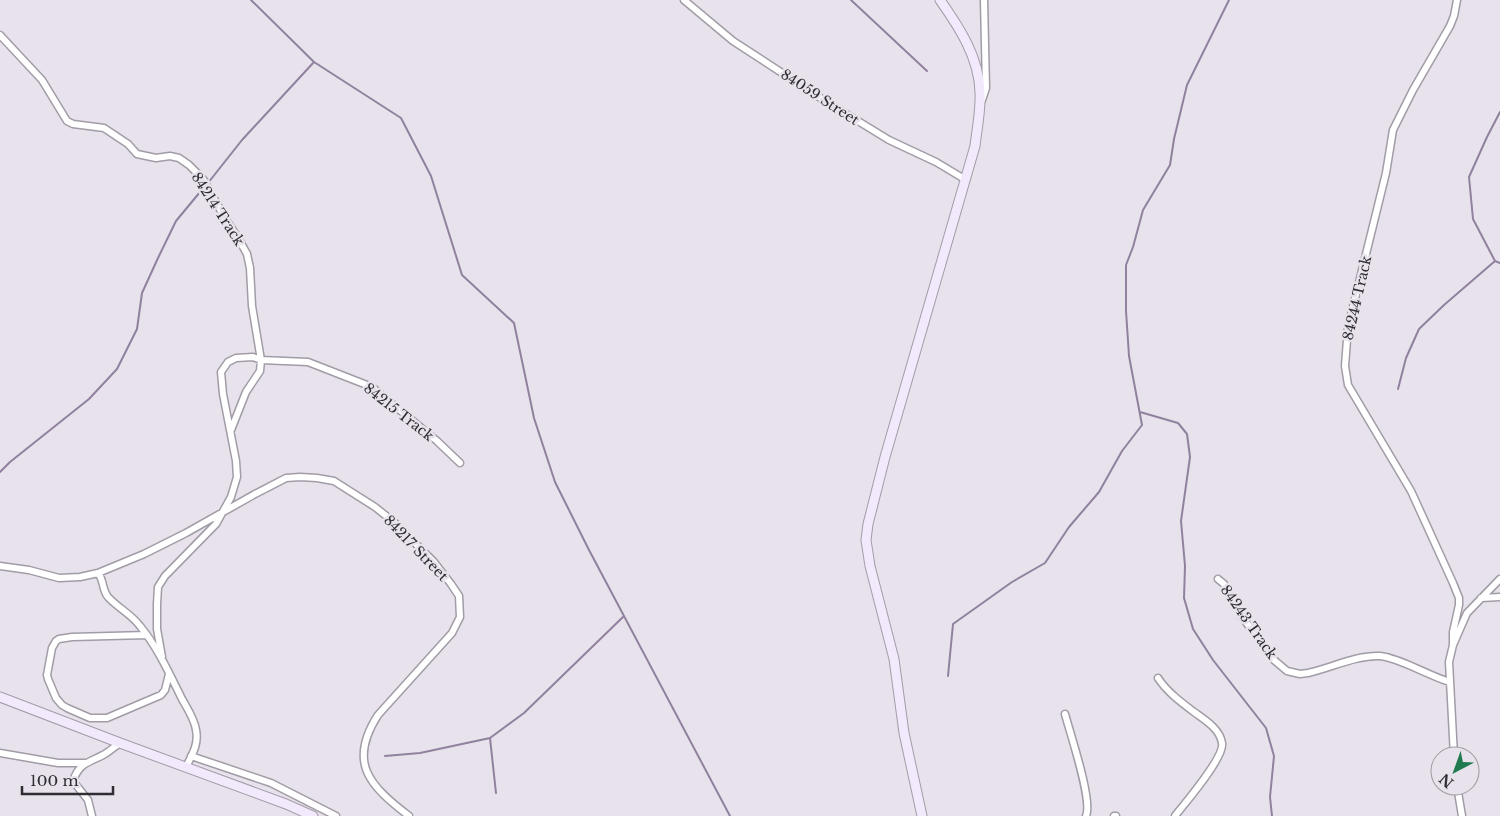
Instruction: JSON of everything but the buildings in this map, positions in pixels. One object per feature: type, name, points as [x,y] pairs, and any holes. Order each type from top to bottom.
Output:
[{"type":"street","name":"84059 Street","points":[[684,0],[733,41],[822,99],[890,140],[936,162],[966,180]]},
{"type":"street","points":[[922,816],[904,733],[894,659],[870,566],[866,540],[868,524],[885,457],[975,146],[980,89],[972,54],[960,29],[940,0]]},
{"type":"street","points":[[980,106],[986,88],[984,0]]},
{"type":"street","name":"84244 Track","points":[[1453,746],[1449,662],[1452,632],[1459,598],[1411,491],[1348,385],[1345,366],[1348,327],[1386,174],[1393,130],[1450,26],[1454,16],[1456,0]]},
{"type":"street","name":"84214 Track","points":[[0,34],[42,80],[67,121],[73,124],[104,128],[128,144],[137,154],[144,157],[170,156],[178,158],[189,164],[203,179],[246,254],[250,268],[252,306],[261,360]]},
{"type":"street","name":"84215 Track","points":[[231,431],[223,394],[221,372],[228,362],[236,358],[253,357],[261,360],[308,362],[372,387],[437,441],[460,463]]},
{"type":"street","points":[[162,657],[158,629],[158,587],[165,576],[216,524],[231,497],[236,477],[236,462],[231,431],[246,392],[260,371],[261,360]]},
{"type":"street","name":"84217 Street","points":[[0,566],[29,570],[59,578],[80,577],[98,573],[144,554],[186,533],[286,478],[300,476],[334,481],[375,507],[395,523],[434,562],[458,596],[460,617],[452,633],[378,715],[364,744],[364,768],[374,785],[386,799],[409,816]]},
{"type":"street","points":[[98,573],[101,577],[103,591],[129,614],[162,657],[196,730],[196,746],[186,767]]},
{"type":"street","name":"84243 Track","points":[[1218,579],[1224,584],[1240,614],[1274,660],[1287,671],[1308,674],[1357,659],[1381,656],[1450,682]]},
{"type":"street","points":[[1452,645],[1467,613],[1500,579]]},
{"type":"street","points":[[1480,598],[1500,597]]},
{"type":"street","points":[[147,635],[72,637],[56,641],[52,648],[47,675],[56,698],[66,708],[90,718],[107,718],[161,695],[165,690],[169,674]]},
{"type":"street","points":[[1158,678],[1165,689],[1174,694],[1216,731],[1223,744],[1222,752],[1215,763],[1175,816]]},
{"type":"street","points":[[0,698],[286,804],[313,816]]},
{"type":"street","points":[[1065,714],[1085,792],[1088,808],[1086,816]]},
{"type":"street","points":[[92,816],[88,800],[74,781],[76,772],[86,763],[103,755],[120,743]]},
{"type":"street","points":[[0,753],[58,763],[86,763]]},
{"type":"street","points":[[191,756],[272,783],[336,816]]},
{"type":"street","points":[[1459,796],[1462,816]]},
{"type":"waterway","points":[[251,0],[314,62],[401,118],[431,176],[462,275],[514,323],[534,418],[555,482],[730,816]]},
{"type":"waterway","points":[[851,0],[927,71]]},
{"type":"waterway","points":[[948,676],[953,624],[1012,582],[1045,563],[1069,527],[1099,492],[1122,451],[1142,425],[1129,356],[1126,311],[1126,265],[1143,210],[1170,165],[1187,85],[1229,0]]},
{"type":"waterway","points":[[208,183],[242,140],[314,62]]},
{"type":"waterway","points":[[1500,112],[1469,177],[1473,219],[1495,261],[1500,263]]},
{"type":"waterway","points":[[0,472],[89,399],[117,369],[137,329],[142,293],[158,258],[176,221],[205,186]]},
{"type":"waterway","points":[[1398,389],[1406,358],[1419,329],[1495,261]]},
{"type":"waterway","points":[[1140,412],[1178,423],[1187,434],[1190,457],[1181,521],[1185,566],[1184,598],[1193,629],[1213,660],[1266,728],[1274,756],[1270,797],[1272,816]]},
{"type":"waterway","points":[[385,756],[420,753],[490,738],[524,713],[624,616]]},
{"type":"waterway","points":[[490,738],[496,793]]}]
